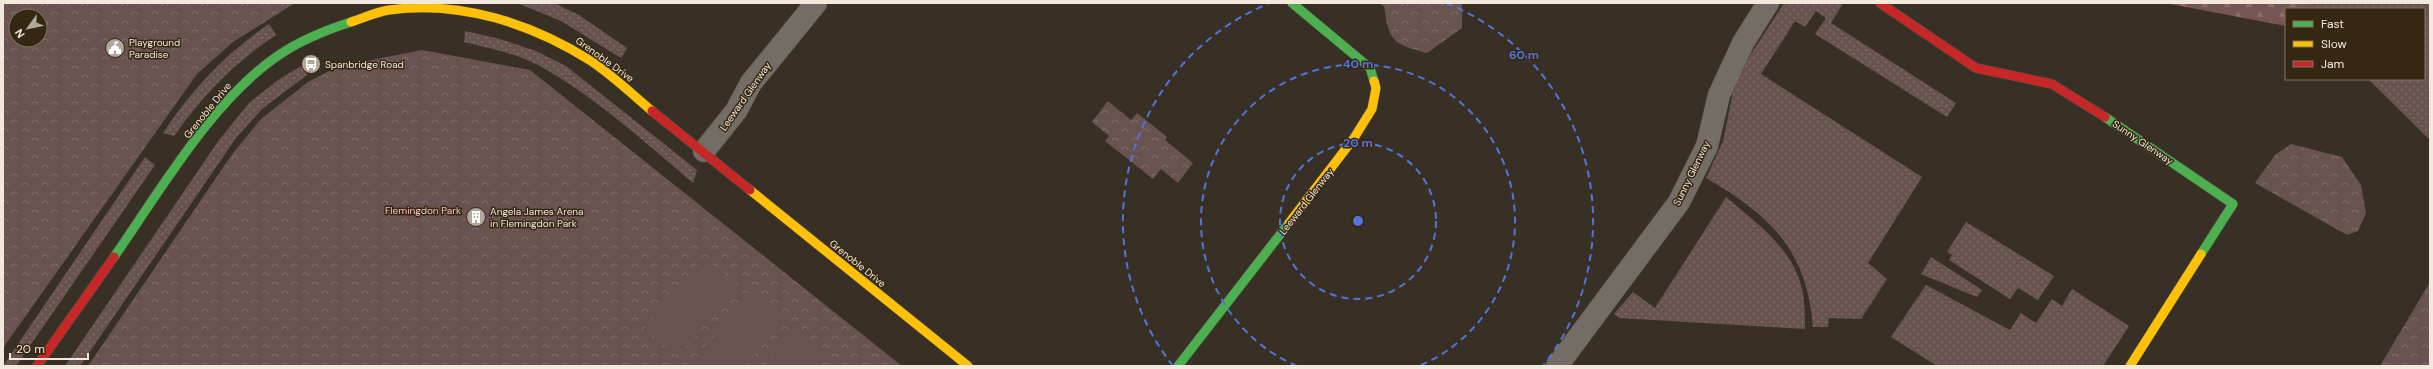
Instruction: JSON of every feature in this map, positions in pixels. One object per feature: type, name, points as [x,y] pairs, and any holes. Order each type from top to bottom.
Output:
[{"type":"street","name":"Leeward Glenway","points":[[704,152],[736,111],[751,83],[816,3]]},
{"type":"street","name":"Leeward Glenway","points":[[1178,366],[1354,138],[1372,109],[1376,88],[1370,68],[1292,3]]},
{"type":"street","name":"Sunny Glenway","points":[[1557,366],[1679,202],[1707,146],[1719,95],[1743,44],[1768,3]]},
{"type":"street","name":"Sunny Glenway","points":[[1880,3],[1976,68],[2052,84],[2102,115],[2233,204],[2130,366]]},
{"type":"street","name":"Grenoble Drive","points":[[37,366],[206,126],[237,90],[286,51],[325,30],[388,7],[469,10],[526,26],[562,42],[598,66],[968,366]]},
{"type":"green space","points":[[3,3],[295,3],[233,42],[197,74],[3,348]]},
{"type":"green space","points":[[517,3],[554,3],[579,15],[627,48],[621,58],[561,21]]},
{"type":"green space","points":[[1379,3],[1462,3],[1462,28],[1427,53],[1416,50],[1400,44],[1395,40],[1388,27],[1384,6]]},
{"type":"green space","points":[[1784,3],[1843,3],[1831,23],[1956,103],[1947,117],[1815,34],[1826,18],[1816,11],[1805,27],[1795,21],[1761,74],[1922,177],[1868,263],[1887,279],[1861,319],[1829,318],[1828,327],[1813,327],[1809,300],[1803,276],[1793,256],[1781,238],[1766,221],[1749,206],[1706,178],[1723,141],[1736,77]]},
{"type":"green space","points":[[2165,3],[2309,3],[2311,8],[2285,8],[2285,26]]},
{"type":"green space","points":[[2309,3],[2430,3],[2430,140],[2369,80],[2425,80],[2425,8],[2311,8]]},
{"type":"green space","points":[[269,24],[276,35],[233,68],[208,93],[174,136],[163,133],[174,117],[210,73],[253,35]]},
{"type":"green space","points":[[465,31],[500,39],[536,51],[566,66],[697,170],[693,183],[618,119],[557,76],[528,60],[501,51],[464,42]]},
{"type":"green space","name":"Flemingdon Park","points":[[422,50],[530,70],[902,366],[88,366],[233,153],[261,119],[308,82],[337,67]]},
{"type":"green space","points":[[301,66],[307,75],[262,109],[236,138],[80,366],[65,366],[219,140],[249,103],[278,80]]},
{"type":"green space","points":[[1108,101],[1131,120],[1137,113],[1167,137],[1165,140],[1193,163],[1178,183],[1161,169],[1153,179],[1105,141],[1109,136],[1092,122]]},
{"type":"green space","points":[[2291,144],[2342,157],[2361,185],[2366,213],[2358,231],[2347,235],[2255,183],[2275,155]]},
{"type":"green space","points":[[145,157],[155,165],[16,366],[3,366]]},
{"type":"green space","points":[[1726,197],[1772,237],[1782,248],[1790,261],[1797,274],[1802,289],[1805,329],[1619,318],[1614,314],[1633,292],[1655,308]]},
{"type":"green space","points":[[1966,222],[2054,276],[2038,300],[2018,288],[2010,299],[1949,260],[1952,255],[1947,252]]},
{"type":"green space","points":[[703,257],[737,283],[679,356],[645,329]]},
{"type":"green space","points":[[1931,257],[1982,290],[1977,297],[1921,274]]},
{"type":"green space","points":[[2430,282],[2430,366],[2380,366]]},
{"type":"green space","points":[[1926,285],[2010,330],[2021,313],[2036,323],[2052,299],[2062,306],[2072,289],[2129,326],[2103,366],[1937,366],[1891,337]]},
{"type":"green space","points":[[748,293],[782,319],[745,366],[691,366]]},
{"type":"green space","points":[[794,329],[827,356],[819,366],[764,366]]},
{"type":"traffic: fast","points":[[1292,3],[1370,68],[1374,81]]},
{"type":"traffic: fast","points":[[114,257],[189,148],[232,96],[255,74],[287,50],[332,28],[351,22]]},
{"type":"traffic: fast","points":[[2105,117],[2233,204],[2201,254]]},
{"type":"traffic: fast","points":[[1178,366],[1289,223]]},
{"type":"traffic: slow","points":[[351,22],[384,11],[415,8],[442,8],[494,18],[519,26],[568,47],[599,66],[652,111]]},
{"type":"traffic: slow","points":[[1289,223],[1354,138],[1372,109],[1376,88],[1374,81]]},
{"type":"traffic: slow","points":[[750,190],[968,366]]},
{"type":"traffic: slow","points":[[2130,366],[2201,254]]},
{"type":"traffic: jam","points":[[1880,3],[1976,68],[2052,84],[2105,117]]},
{"type":"traffic: jam","points":[[652,111],[750,190]]},
{"type":"traffic: jam","points":[[37,366],[114,257]]},
{"type":"place","name":"Playground Paradise","points":[[115,48]]},
{"type":"place","name":"Spanbridge Road","points":[[311,64]]},
{"type":"place","name":"Angela James Arena in Flemingdon Park","points":[[476,217]]}]
